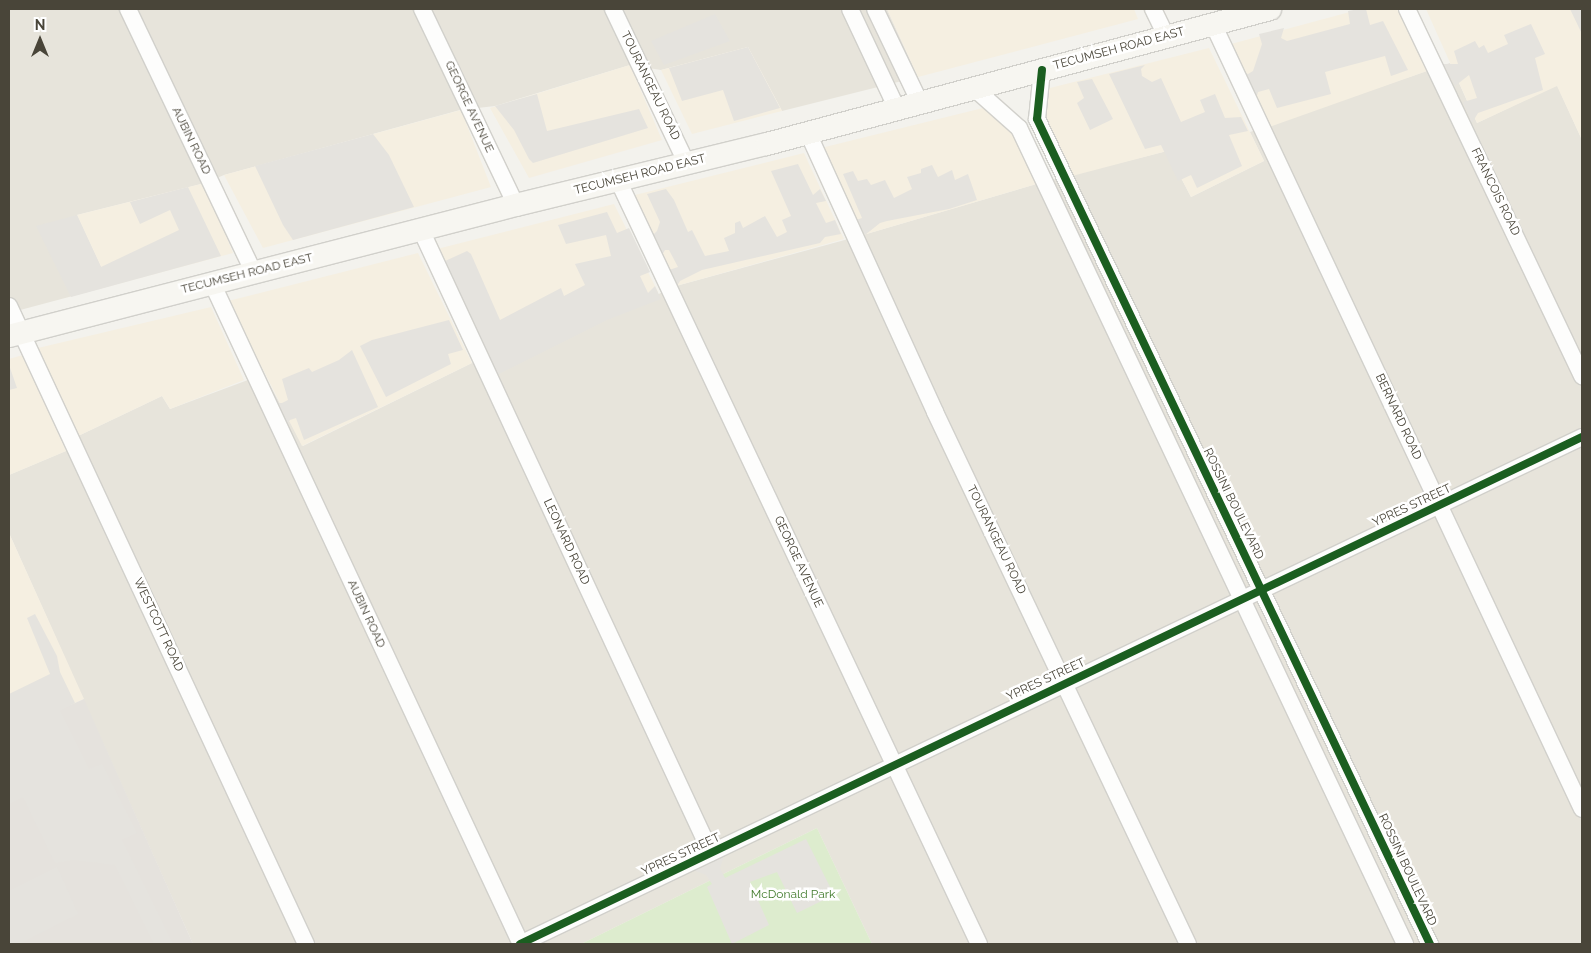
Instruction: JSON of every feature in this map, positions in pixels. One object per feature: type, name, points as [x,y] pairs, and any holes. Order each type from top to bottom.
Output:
[{"type":"main road","name":"TECUMSEH ROAD EAST","points":[[15,334],[516,205],[808,133],[1270,9]]},
{"type":"street","name":"AUBIN ROAD","points":[[128,9],[254,273]]},
{"type":"street","name":"GEORGE AVENUE","points":[[422,9],[516,205]]},
{"type":"street","name":"TOURANGEAU ROAD","points":[[613,9],[687,164]]},
{"type":"street","points":[[850,9],[897,109]]},
{"type":"street","points":[[875,9],[920,103]]},
{"type":"street","points":[[1153,9],[1166,36]]},
{"type":"street","name":"FRANCOIS ROAD","points":[[1407,9],[1582,376]]},
{"type":"street","name":"BERNARD ROAD","points":[[1213,24],[1582,809]]},
{"type":"street","points":[[1019,128],[1037,119],[1042,70]]},
{"type":"street","points":[[974,88],[1019,128],[1405,944]]},
{"type":"street","name":"ROSSINI BOULEVARD","points":[[1037,119],[1430,944]]},
{"type":"street","name":"TOURANGEAU ROAD","points":[[808,133],[935,412],[1188,944]]},
{"type":"street","name":"GEORGE AVENUE","points":[[618,180],[979,944]]},
{"type":"street","name":"LEONARD ROAD","points":[[421,230],[711,853]]},
{"type":"street","name":"AUBIN ROAD","points":[[212,284],[520,944]]},
{"type":"street","name":"WESTCOTT ROAD","points":[[9,306],[15,334],[306,944]]},
{"type":"street","name":"YPRES STREET","points":[[520,944],[1582,437]]},
{"type":"shaded area","points":[[9,9],[887,9],[918,77],[782,111],[748,47],[661,70],[630,65],[495,106],[460,110],[224,175],[205,183],[77,215],[110,286],[9,313]]},
{"type":"shaded area","points":[[887,9],[1134,9],[1138,19],[918,77]]},
{"type":"shaded area","points":[[1361,9],[1397,9],[1427,71],[1269,127],[1231,44]]},
{"type":"shaded area","points":[[1366,9],[1370,25],[1383,21],[1408,70],[1391,76],[1385,56],[1325,72],[1331,94],[1277,108],[1269,89],[1258,92],[1256,99],[1243,72],[1248,74],[1253,71],[1262,44],[1259,34],[1284,28],[1281,38],[1287,41],[1350,24],[1348,11]]},
{"type":"shaded area","points":[[1426,9],[1582,9],[1582,140],[1557,86],[1477,123]]},
{"type":"shaded area","points":[[1570,9],[1582,9],[1582,34]]},
{"type":"shaded area","points":[[715,14],[730,41],[664,65],[651,41]]},
{"type":"shaded area","points":[[1531,24],[1545,54],[1535,58],[1543,90],[1478,113],[1472,123],[1463,102],[1477,98],[1469,75],[1455,86],[1443,64],[1458,64],[1454,51],[1475,41],[1479,48],[1484,45],[1488,53],[1508,44],[1504,35]]},
{"type":"shaded area","points":[[748,47],[782,111],[692,134],[661,70]]},
{"type":"shaded area","points":[[748,47],[780,108],[734,121],[723,90],[682,101],[669,68]]},
{"type":"shaded area","points":[[1209,48],[1264,161],[1191,197],[1167,151],[1072,176],[1034,92]]},
{"type":"shaded area","points":[[1450,63],[1477,123],[1557,85],[1582,140],[1582,944],[872,944],[817,828],[581,944],[193,944],[9,533],[9,475],[66,451],[76,437],[162,396],[170,409],[264,374],[303,446],[472,363],[494,370],[676,286],[863,235],[1040,183],[1167,151],[1191,197],[1264,161],[1250,132]]},
{"type":"shaded area","points":[[630,65],[662,140],[529,178],[490,108]]},
{"type":"shaded area","points":[[1145,65],[1141,69],[1142,76],[1152,82],[1161,78],[1181,122],[1205,112],[1200,100],[1215,94],[1225,118],[1241,117],[1248,131],[1229,135],[1242,166],[1197,188],[1191,175],[1178,181],[1161,145],[1145,149],[1109,74]]},
{"type":"shaded area","points":[[1092,79],[1113,119],[1090,130],[1077,103],[1084,98],[1077,82]]},
{"type":"shaded area","points":[[537,94],[547,131],[639,109],[648,128],[533,163],[514,130],[495,106]]},
{"type":"shaded area","points":[[987,107],[1011,126],[1040,183],[863,235],[821,148]]},
{"type":"shaded area","points":[[461,110],[491,187],[263,248],[224,175]]},
{"type":"shaded area","points":[[373,134],[389,155],[414,207],[293,240],[283,225],[255,166]]},
{"type":"shaded area","points":[[804,153],[844,239],[676,286],[635,195]]},
{"type":"shaded area","points":[[798,164],[813,195],[820,189],[826,201],[816,203],[826,223],[835,220],[841,234],[825,237],[820,243],[702,270],[680,281],[677,286],[669,270],[678,267],[669,250],[665,250],[662,255],[653,235],[657,231],[660,222],[647,194],[666,189],[674,200],[688,232],[692,230],[705,256],[729,251],[724,238],[735,233],[735,223],[740,221],[743,228],[765,216],[777,237],[787,232],[782,220],[791,216],[771,171]]},
{"type":"shaded area","points":[[932,165],[938,177],[952,170],[955,180],[968,174],[977,200],[949,209],[880,223],[865,235],[856,220],[862,218],[843,174],[853,171],[858,181],[867,179],[871,185],[885,180],[894,198],[912,189],[907,177],[921,173],[921,169]]},
{"type":"shaded area","points":[[205,183],[233,253],[110,286],[77,215]]},
{"type":"shaded area","points":[[188,187],[221,256],[71,297],[36,226],[77,215],[101,267],[179,230],[170,210],[140,224],[130,202]]},
{"type":"shaded area","points":[[614,204],[658,292],[493,370],[437,249]]},
{"type":"shaded area","points":[[607,212],[617,233],[629,228],[650,272],[640,276],[648,293],[655,286],[661,299],[607,320],[497,375],[443,262],[467,251],[471,254],[500,320],[561,288],[564,296],[585,285],[575,264],[611,256],[606,235],[566,244],[558,225]]},
{"type":"shaded area","points":[[418,253],[472,363],[302,446],[228,301]]},
{"type":"shaded area","points":[[211,307],[244,380],[170,409],[162,396],[76,437],[38,348]]},
{"type":"shaded area","points":[[449,320],[463,350],[448,354],[451,364],[386,397],[360,346],[372,340]]},
{"type":"shaded area","points":[[352,350],[378,407],[304,440],[296,418],[290,420],[286,425],[275,403],[282,403],[288,400],[282,379],[309,368],[312,372],[339,360]]},
{"type":"shaded area","points":[[23,355],[66,451],[9,475],[9,359]]},
{"type":"shaded area","points":[[9,365],[17,388],[9,390]]},
{"type":"shaded area","points":[[9,533],[84,699],[9,732]]},
{"type":"shaded area","points":[[35,614],[57,656],[60,672],[75,703],[60,711],[89,769],[102,764],[137,833],[122,840],[173,944],[154,944],[115,865],[73,860],[55,863],[23,797],[9,804],[9,694],[50,674],[27,618]]},
{"type":"shaded area","points":[[84,699],[193,944],[9,944],[9,732]]},
{"type":"shaded area","points":[[806,839],[834,895],[797,913],[777,872],[750,882],[769,925],[732,944],[707,887],[712,884],[706,875],[693,870],[724,856],[720,868],[725,878]]},
{"type":"shaded area","points":[[57,867],[78,914],[19,944],[9,944],[9,891]]},
{"type":"green space","name":"McDonald Park","points":[[817,828],[872,944],[581,944]]},
{"type":"cycle path","points":[[1042,70],[1037,119],[1430,944]]},
{"type":"cycle path","points":[[520,944],[1582,437]]}]
